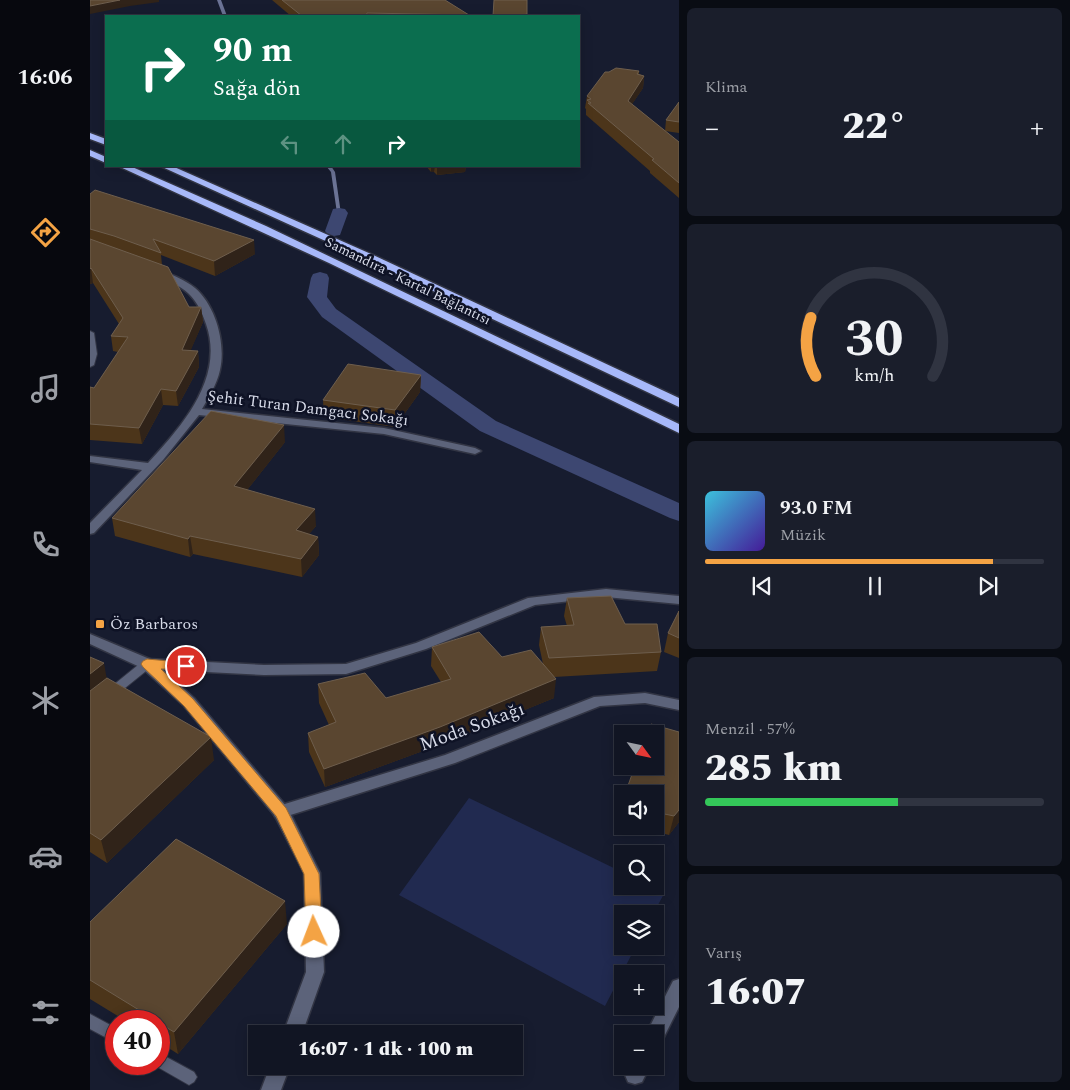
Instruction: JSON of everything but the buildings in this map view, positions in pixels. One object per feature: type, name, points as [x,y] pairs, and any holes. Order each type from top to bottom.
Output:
[{"type":"highway","points":[[90,136],[105,142]]},
{"type":"highway","points":[[90,153],[105,160]]},
{"type":"highway","name":"Samandıra - Kartal Bağlantısı","points":[[124,167],[217,207],[359,273],[679,429]]},
{"type":"highway","name":"Samandıra - Kartal Bağlantısı","points":[[166,167],[367,256],[679,403]]},
{"type":"street","name":"Şehit Turan Damgacı Sokağı","points":[[90,530],[180,433],[195,411],[213,376],[217,345],[214,330],[196,292],[154,272]]},
{"type":"street","name":"Şehit Turan Damgacı Sokağı","points":[[195,411],[384,431],[475,451]]},
{"type":"street","points":[[90,460],[149,467]]},
{"type":"street","points":[[147,664],[264,670],[346,669],[421,646],[533,601],[606,593],[679,600]]},
{"type":"street","points":[[90,638],[147,664],[189,702],[281,812],[312,874],[315,972],[295,1025]]},
{"type":"street","name":"Moda Sokağı","points":[[281,812],[450,758],[598,701],[645,698],[679,705]]},
{"type":"street","points":[[660,1025],[679,987]]},
{"type":"street","points":[[271,1090],[277,1075]]},
{"type":"lane","points":[[90,333],[94,354],[90,365]]},
{"type":"lane","points":[[90,710],[147,664]]},
{"type":"lane","points":[[90,1021],[105,1030]]},
{"type":"lane","points":[[170,1066],[189,1077]]},
{"type":"shaded area","points":[[469,798],[614,868],[614,895],[663,895],[658,905],[614,905],[614,955],[631,955],[626,965],[614,965],[614,989],[605,1006],[399,895]]},
{"type":"waterway","points":[[219,0],[225,15]]},
{"type":"waterway","points":[[329,167],[333,172],[339,213]]},
{"type":"waterway","points":[[334,231],[339,213]]},
{"type":"waterway","points":[[320,278],[317,297],[329,313],[488,426],[679,513]]},
{"type":"place","name":"Öz Barbaros","points":[[100,624]]},
{"type":"route","points":[[186,666],[147,664],[189,702],[281,812],[312,874],[314,932]]}]
